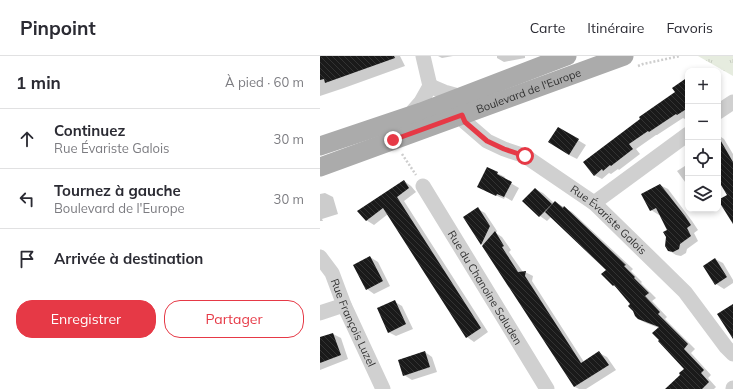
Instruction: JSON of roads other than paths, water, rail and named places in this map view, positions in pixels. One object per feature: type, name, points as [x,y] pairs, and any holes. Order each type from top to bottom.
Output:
[{"type":"main road","name":"Boulevard de l'Europe","points":[[320,146],[408,117],[465,113],[567,56]]},
{"type":"main road","name":"Boulevard de l'Europe","points":[[320,167],[624,56]]},
{"type":"street","points":[[408,117],[421,102],[430,86],[423,56]]},
{"type":"street","name":"Rue Évariste Galois","points":[[430,86],[444,92],[465,113],[487,141],[525,156],[594,203],[685,292],[730,350]]},
{"type":"street","points":[[721,110],[733,102]]},
{"type":"street","points":[[594,203],[685,136]]},
{"type":"street","name":"Rue du Chanoine Saluden","points":[[423,186],[547,389]]},
{"type":"street","name":"Rue François Luzel","points":[[320,257],[332,273],[344,305],[383,389]]},
{"type":"street","points":[[320,313],[344,305]]}]
